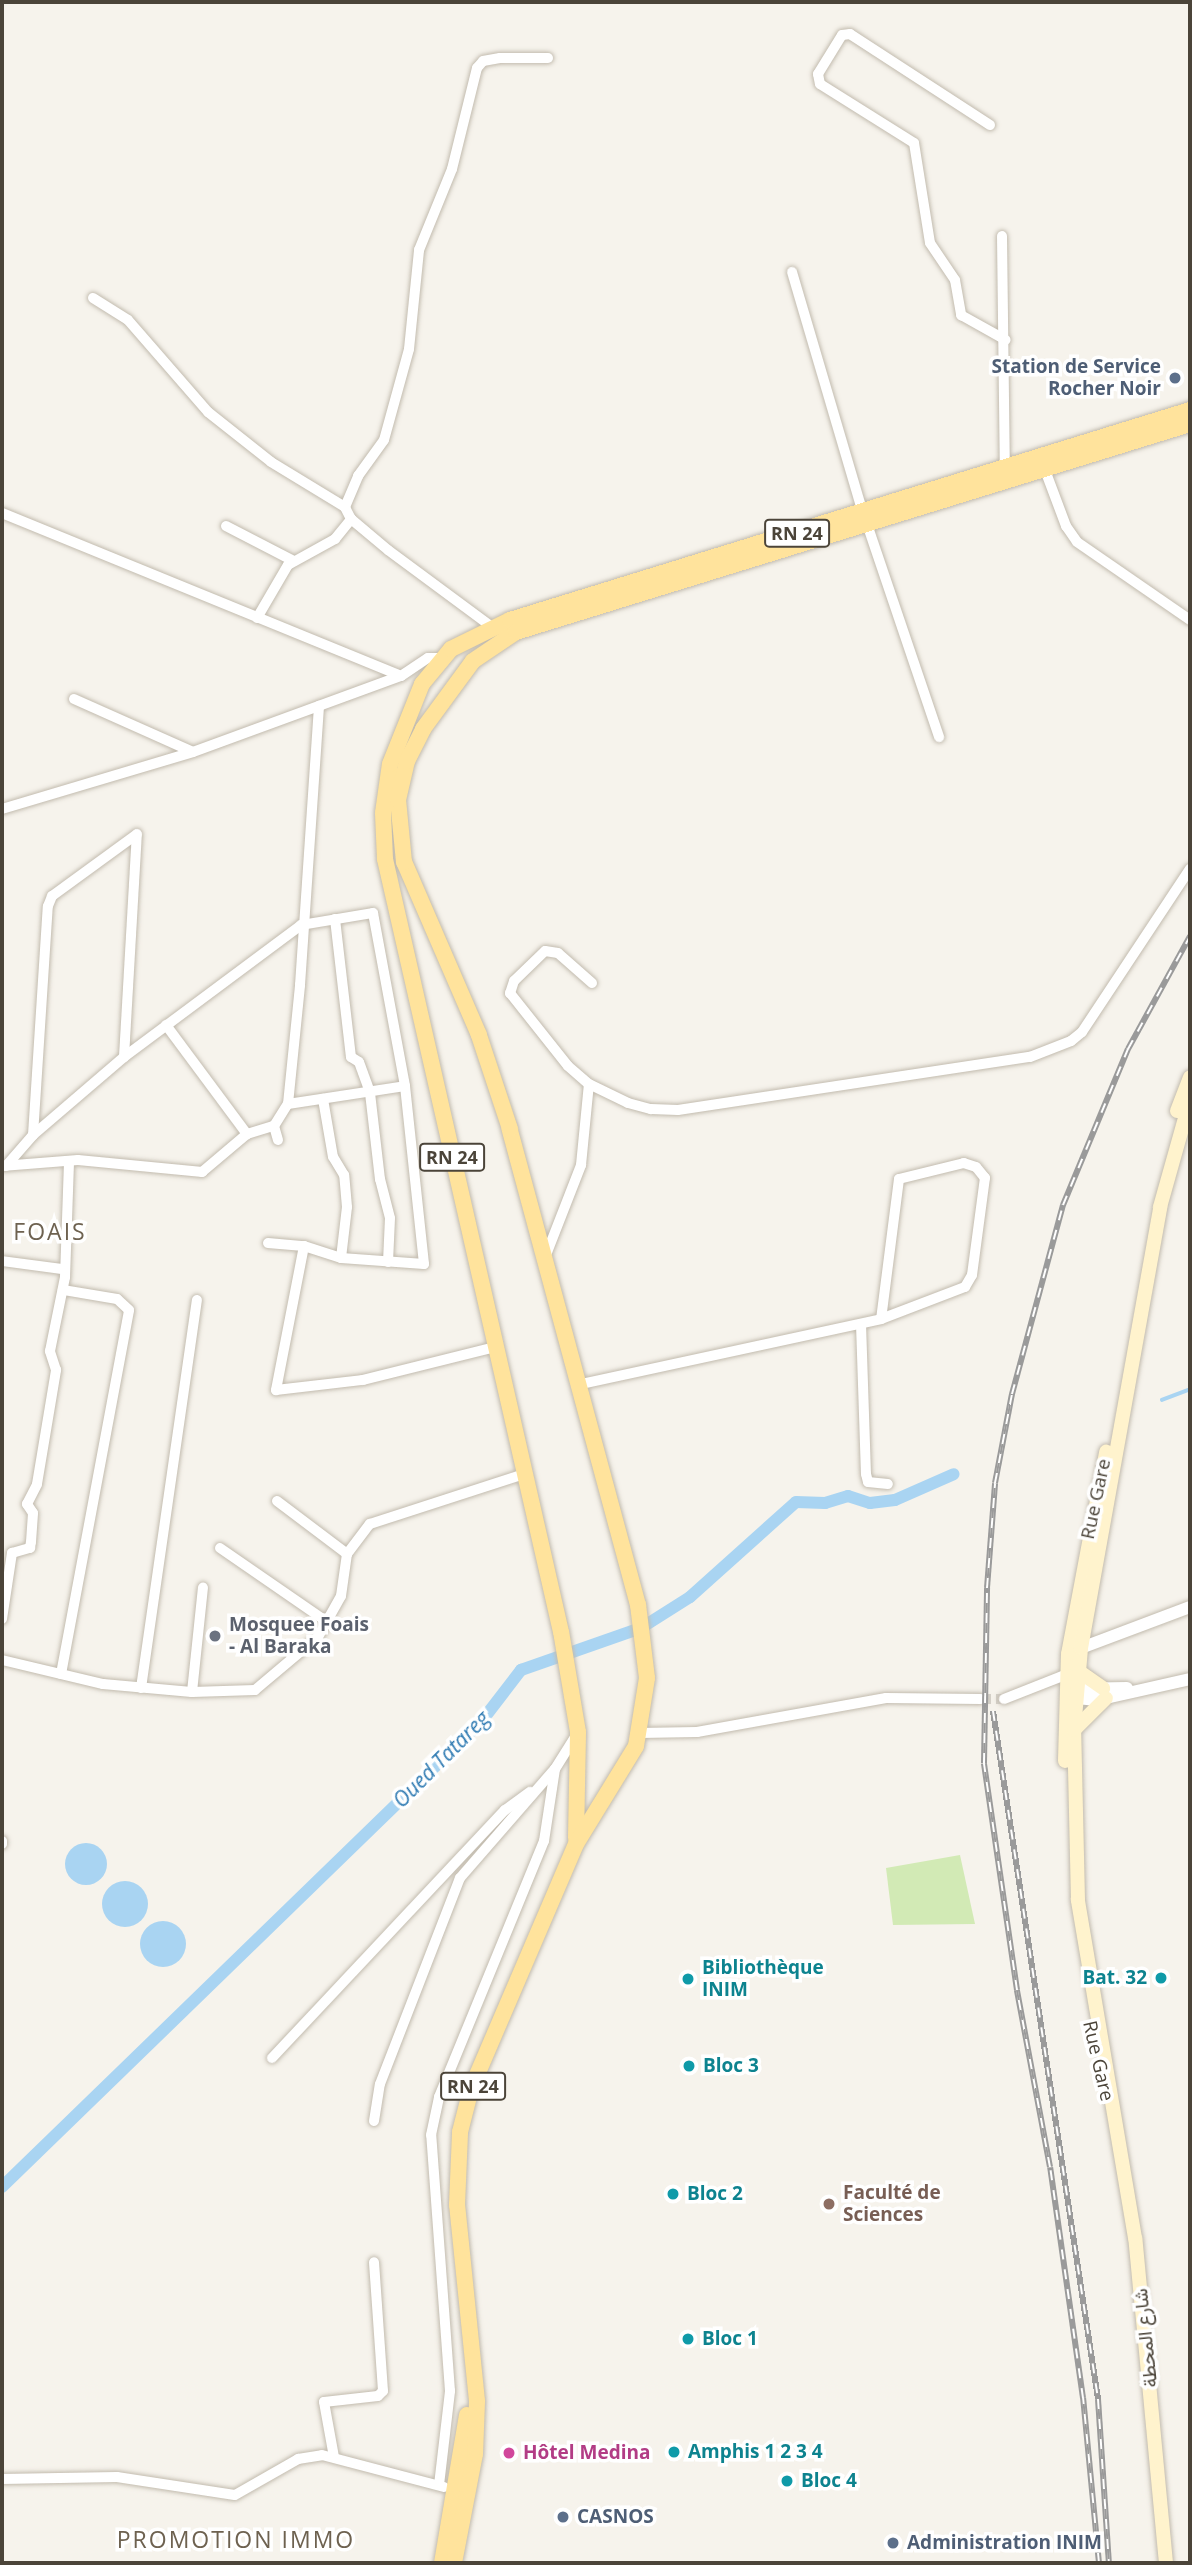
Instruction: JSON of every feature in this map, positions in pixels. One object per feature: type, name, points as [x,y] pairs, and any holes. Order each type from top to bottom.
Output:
[{"type":"main road","name":"RN 24","points":[[454,2563],[472,2347],[457,2195],[460,2132],[471,2090],[576,1844],[640,1733],[646,1651],[638,1605],[546,1255],[479,1035],[400,843],[398,800],[407,761],[444,698],[460,677],[482,653],[516,632],[865,519],[1005,466],[1190,410]]},
{"type":"main road","name":"RN 24","points":[[576,1844],[579,1732],[576,1707],[385,859],[383,813],[390,764],[422,684],[441,658],[492,627],[1045,470],[1190,424]]},
{"type":"main road","points":[[441,658],[460,677]]},
{"type":"main road","points":[[422,684],[444,698]]},
{"type":"main road","name":"Rue Gare","points":[[1112,2114],[1094,2050],[1070,1902],[1070,1686],[1151,1204],[1190,1077]]},
{"type":"main road","name":"Rue Gare","points":[[1112,2114],[1113,2100],[1077,1900],[1074,1730],[1070,1686],[1081,1648],[1078,1630],[1160,1207],[1190,1100]]},
{"type":"main road","points":[[1070,1686],[1105,1693],[1074,1730]]},
{"type":"main road","name":"شارع المحطة","points":[[1112,2114],[1146,2321],[1166,2563]]},
{"type":"main road","name":"RN 24","points":[[442,2563],[462,2492]]},
{"type":"street","points":[[990,125],[850,34],[842,35],[818,74],[820,84],[914,143],[930,243],[955,280],[961,315],[1006,340]]},
{"type":"street","points":[[345,507],[358,476],[384,440],[409,349],[419,250],[452,169],[477,68],[483,61],[500,58],[548,58]]},
{"type":"street","points":[[1002,236],[1006,340],[1005,466]]},
{"type":"street","points":[[792,272],[865,519],[939,737]]},
{"type":"street","points":[[93,298],[128,320],[208,412],[271,462],[345,507],[351,519],[492,627]]},
{"type":"street","points":[[1045,470],[1066,526],[1077,542],[1190,620]]},
{"type":"street","points":[[2,513],[401,676]]},
{"type":"street","points":[[257,618],[292,560],[335,539],[351,519]]},
{"type":"street","points":[[226,526],[292,560]]},
{"type":"street","points":[[2,809],[193,752],[401,676],[428,658],[441,658]]},
{"type":"street","points":[[74,699],[193,752]]},
{"type":"street","points":[[4,1166],[69,1161],[202,1172],[247,1134],[274,1126],[288,1104],[319,706]]},
{"type":"street","points":[[33,1135],[48,906],[52,896],[137,834],[124,1057]]},
{"type":"street","points":[[592,983],[558,953],[545,951],[514,981],[510,993],[568,1066],[589,1084],[628,1104],[678,1110],[1030,1057],[1071,1041],[1082,1032],[1190,869]]},
{"type":"street","points":[[4,1166],[33,1135],[124,1057],[301,925],[373,913],[405,1086],[424,1264],[341,1258],[304,1246],[268,1243]]},
{"type":"street","points":[[335,919],[351,1057],[359,1062],[370,1093],[390,1218],[388,1262]]},
{"type":"street","points":[[166,1025],[247,1134]]},
{"type":"street","points":[[546,1255],[580,1165],[589,1084]]},
{"type":"street","points":[[288,1104],[405,1086]]},
{"type":"street","points":[[323,1099],[334,1157],[344,1175],[347,1208],[341,1258]]},
{"type":"street","points":[[274,1126],[278,1140]]},
{"type":"street","points":[[2,1619],[7,1552],[30,1548],[31,1542],[33,1513],[27,1504],[37,1484],[56,1370],[50,1351],[63,1290],[69,1161]]},
{"type":"street","points":[[581,1384],[881,1319],[964,1287],[972,1275],[985,1178],[976,1167],[964,1163],[899,1179],[881,1319]]},
{"type":"street","points":[[304,1246],[276,1390],[363,1380],[495,1347]]},
{"type":"street","points":[[2,1261],[62,1269]]},
{"type":"street","points":[[61,1675],[129,1317],[122,1301],[63,1290]]},
{"type":"street","points":[[141,1688],[197,1300]]},
{"type":"street","points":[[861,1324],[866,1474],[868,1482],[888,1484]]},
{"type":"street","points":[[2,1660],[61,1675],[141,1688],[192,1692],[255,1690],[303,1653],[326,1621],[341,1596],[347,1554],[370,1524],[524,1475]]},
{"type":"street","points":[[277,1501],[347,1554]]},
{"type":"street","points":[[220,1548],[326,1621]]},
{"type":"street","points":[[192,1692],[203,1588]]},
{"type":"street","points":[[1081,1648],[1190,1607]]},
{"type":"street","points":[[1004,1699],[1070,1686],[1105,1693],[1149,1689],[1190,1679]]},
{"type":"street","points":[[640,1733],[696,1732],[886,1698],[981,1699]]},
{"type":"street","points":[[374,2122],[382,2077],[460,1878],[555,1769],[579,1732]]},
{"type":"street","points":[[439,2485],[450,2373],[431,2180],[431,2135],[439,2097],[544,1840],[555,1769]]},
{"type":"street","points":[[272,2058],[505,1810],[537,1789]]},
{"type":"street","points":[[334,2457],[324,2402],[378,2396],[383,2391],[373,2262]]},
{"type":"street","points":[[2,2479],[117,2477],[235,2495],[298,2459],[334,2457],[462,2492]]},
{"type":"green space","points":[[960,1855],[975,1924],[893,1925],[886,1868]]},
{"type":"water","points":[[86,1843],[101,1849],[107,1864],[101,1879],[86,1885],[71,1879],[65,1864],[71,1849]]},
{"type":"water","points":[[125,1881],[141,1888],[148,1904],[141,1920],[125,1927],[109,1920],[102,1904],[109,1888]]},
{"type":"water","points":[[163,1921],[179,1928],[186,1944],[179,1960],[163,1967],[147,1960],[140,1944],[147,1928]]},
{"type":"waterway","name":"Oued Tatareg","points":[[1162,1400],[1190,1389]]},
{"type":"waterway","name":"Oued Tatareg","points":[[2,2187],[481,1722],[521,1670],[641,1628],[690,1597],[796,1502],[825,1503],[848,1496],[870,1503],[895,1500],[954,1474]]},
{"type":"tunnel","points":[[981,1699],[1004,1699]]},
{"type":"railway","points":[[1099,2563],[1083,2398],[1050,2167],[1017,1990],[984,1763],[987,1588],[995,1483],[1012,1394],[1063,1205],[1128,1049],[1190,936]]},
{"type":"railway","points":[[993,1711],[1098,2399],[1109,2563]]},
{"type":"place","name":"Station de Service Rocher Noir","points":[[1175,378]]},
{"type":"place","name":"Mosquee Foais - Al Baraka","points":[[215,1636]]},
{"type":"place","name":"Bat. 32","points":[[1161,1978]]},
{"type":"place","name":"Bibliothèque INIM","points":[[688,1979]]},
{"type":"place","name":"Bloc 3","points":[[689,2066]]},
{"type":"place","name":"Bloc 2","points":[[673,2194]]},
{"type":"place","name":"Faculté de Sciences","points":[[829,2204]]},
{"type":"place","name":"Bloc 1","points":[[688,2339]]},
{"type":"place","name":"Amphis 1 2 3 4","points":[[674,2452]]},
{"type":"place","name":"Hôtel Medina","points":[[509,2453]]},
{"type":"place","name":"Bloc 4","points":[[787,2481]]},
{"type":"place","name":"CASNOS","points":[[563,2517]]},
{"type":"place","name":"Administration INIM","points":[[893,2543]]},
{"type":"district","name":"FOAIS","points":[[50,1231]]},
{"type":"district","name":"PROMOTION IMMO","points":[[236,2539]]}]
